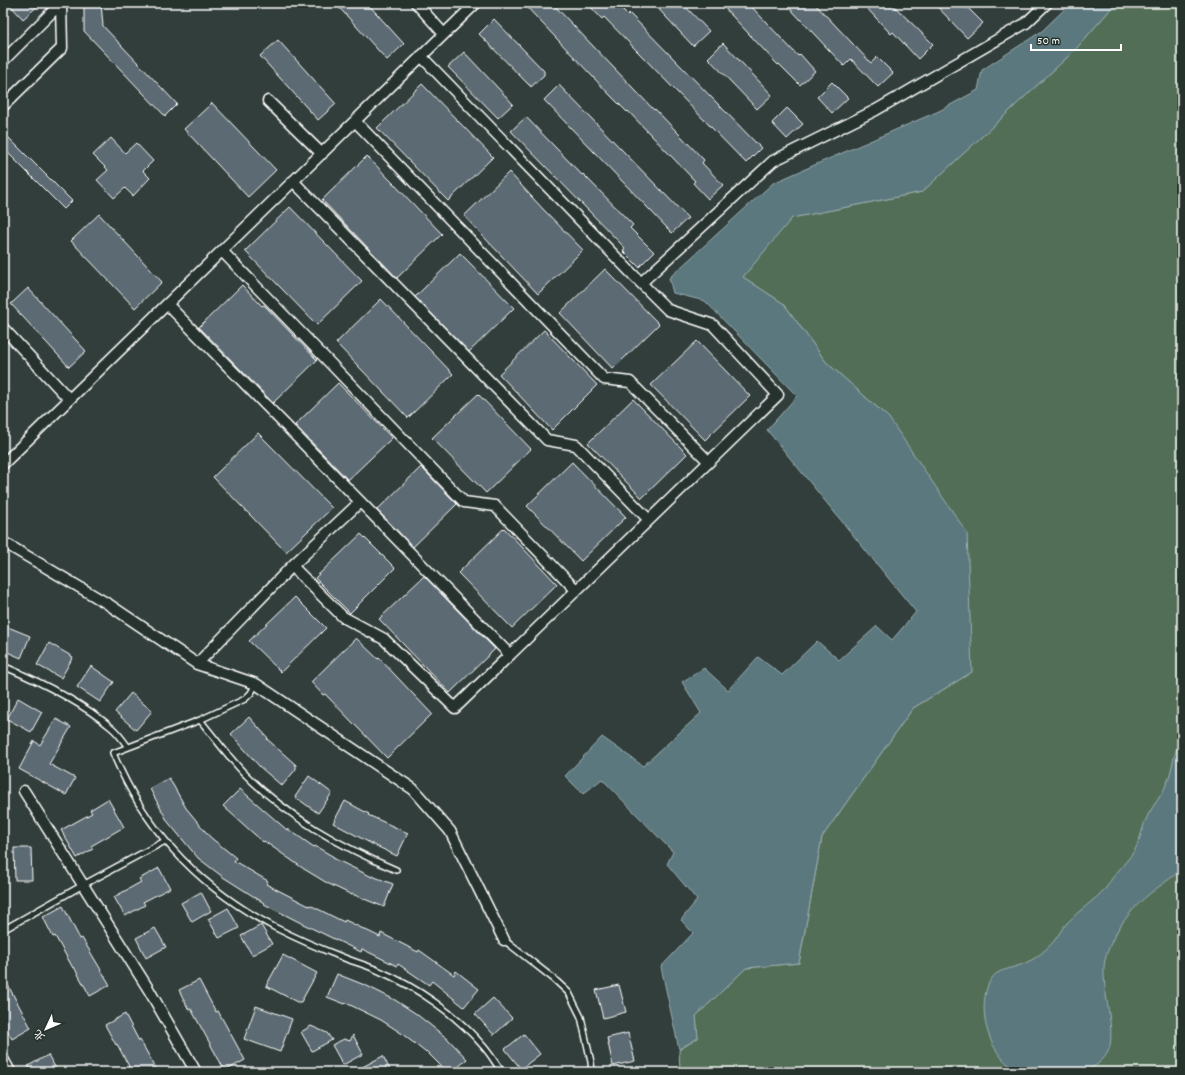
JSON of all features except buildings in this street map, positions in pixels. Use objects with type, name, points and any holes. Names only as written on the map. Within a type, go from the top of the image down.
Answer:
[{"type":"street","points":[[3,61],[61,3]]},
{"type":"street","points":[[3,106],[62,48],[61,3]]},
{"type":"street","points":[[416,3],[444,34]]},
{"type":"street","points":[[3,464],[476,3]]},
{"type":"street","points":[[641,283],[773,161],[883,106],[1026,23],[1047,3]]},
{"type":"street","points":[[292,566],[343,617],[384,639],[455,708],[778,395],[713,325],[668,310],[421,56]]},
{"type":"street","points":[[268,101],[322,154]]},
{"type":"street","points":[[355,121],[604,379],[630,382],[709,462]]},
{"type":"street","points":[[293,181],[546,440],[576,445],[649,520]]},
{"type":"street","points":[[222,251],[464,502],[495,506],[576,590]]},
{"type":"street","points":[[167,304],[510,655]]},
{"type":"street","points":[[3,328],[69,399]]},
{"type":"street","points":[[197,664],[292,566],[360,502]]},
{"type":"street","points":[[3,542],[108,604],[197,664],[256,684],[413,789],[450,831],[504,940]]},
{"type":"street","points":[[24,791],[149,990],[196,1072]]},
{"type":"lane","points":[[3,666],[55,690],[91,712],[113,729],[128,747]]},
{"type":"lane","points":[[256,684],[245,699],[200,720],[113,753],[122,777],[149,819],[166,841],[185,864],[211,887],[274,926],[337,955],[377,970],[401,982],[438,1005],[462,1024],[484,1048],[502,1072]]},
{"type":"lane","points":[[200,720],[243,772],[298,818],[330,839],[360,855],[396,870]]},
{"type":"lane","points":[[3,930],[166,841]]},
{"type":"lane","points":[[504,940],[554,979],[569,993],[580,1017],[592,1072]]},
{"type":"lane","points":[[3,1054],[14,1072]]},
{"type":"green space","points":[[1116,3],[1182,3],[1182,1072],[680,1072],[679,1050],[698,1038],[696,1016],[746,968],[799,963],[822,837],[913,708],[972,672],[889,418],[826,362],[784,304],[743,277],[791,218],[922,192],[1074,51]]},
{"type":"water","points":[[1071,3],[1116,3],[1074,51],[922,192],[792,218],[743,277],[784,304],[826,362],[889,418],[967,533],[972,672],[913,708],[822,837],[799,963],[746,968],[696,1016],[698,1038],[679,1049],[661,967],[693,933],[681,920],[697,900],[667,864],[673,852],[602,779],[583,794],[565,776],[602,737],[643,766],[701,713],[682,682],[704,668],[728,690],[758,657],[782,675],[817,641],[839,660],[877,626],[892,640],[916,612],[767,430],[797,396],[705,301],[673,293],[669,278],[773,183],[939,111],[978,90],[982,70],[1042,31]]},
{"type":"water","points":[[1182,738],[1182,868],[1174,876],[1151,892],[1133,909],[1111,942],[1105,960],[1104,971],[1111,1036],[1110,1047],[1102,1060],[1096,1065],[1082,1072],[1019,1071],[1009,1065],[1000,1056],[988,1034],[984,1009],[985,996],[990,980],[999,972],[1025,963],[1043,952],[1054,941],[1072,918],[1106,888],[1135,850],[1146,819],[1167,783],[1179,743]]}]
